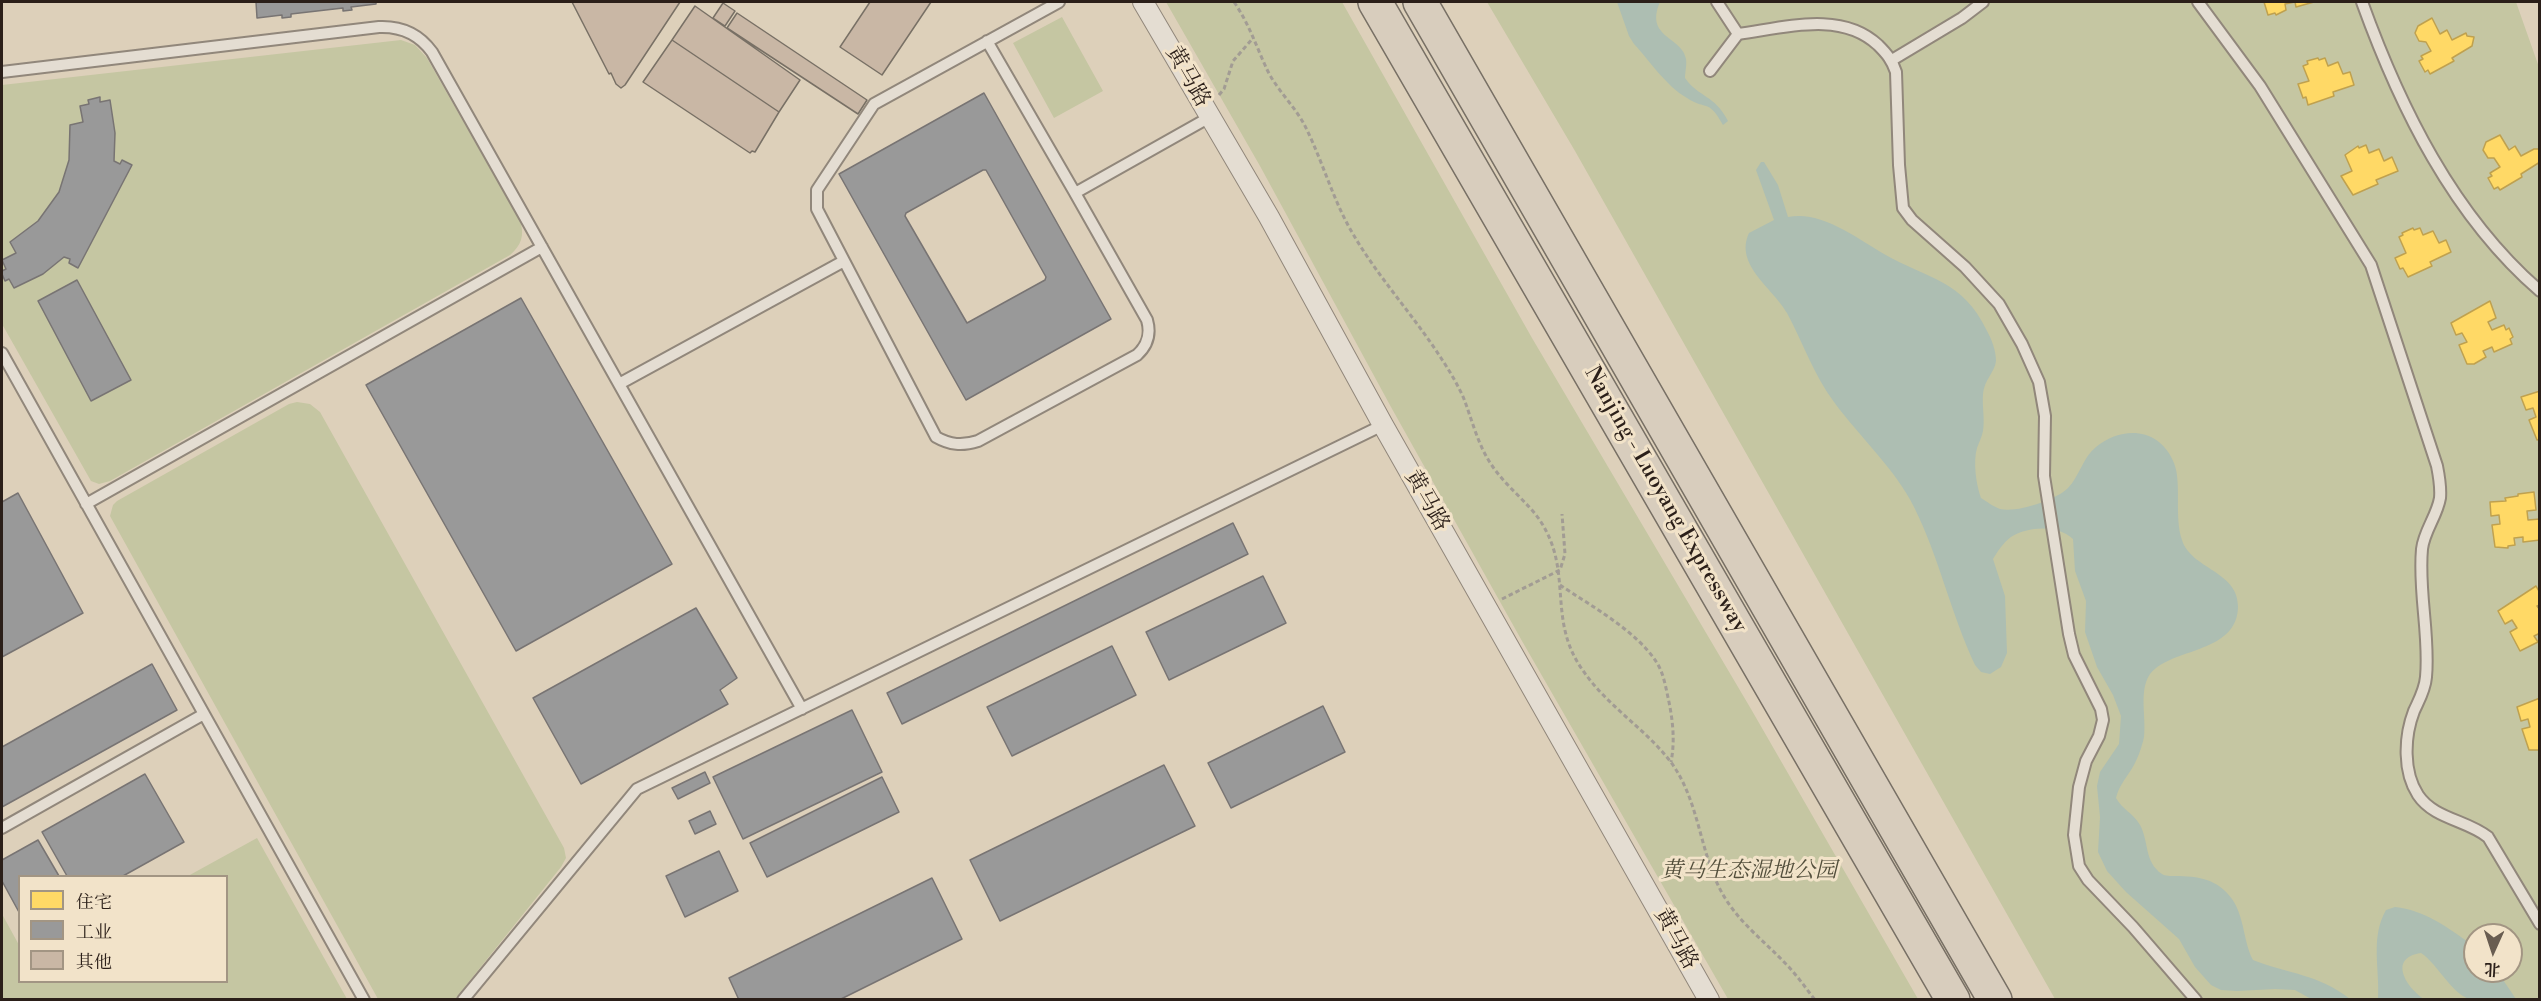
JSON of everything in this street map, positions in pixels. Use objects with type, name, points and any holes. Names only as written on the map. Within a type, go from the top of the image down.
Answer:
[{"type":"highway","name":"Nanjing - Luoyang Expressway","points":[[1375,2],[1953,999]]},
{"type":"highway","name":"Nanjing - Luoyang Expressway","points":[[1420,2],[1995,999]]},
{"type":"street","name":"黄马路","points":[[1143,2],[1269,217],[1383,425],[1709,999]]},
{"type":"lane","points":[[987,41],[1147,320],[1149,328],[1146,344],[1137,355],[971,444],[956,445],[936,437],[817,209],[816,196],[874,105],[987,41],[1059,2]]},
{"type":"lane","points":[[1717,2],[1738,34]]},
{"type":"lane","points":[[1892,60],[1962,18],[1983,2]]},
{"type":"lane","points":[[2198,2],[2260,86],[2371,265],[2437,466],[2440,485],[2438,504],[2422,547],[2422,609],[2427,658],[2426,680],[2409,728],[2406,754],[2411,780],[2419,796],[2431,808],[2480,830],[2488,837],[2540,924]]},
{"type":"lane","points":[[2362,2],[2384,64],[2427,150],[2465,206],[2514,269],[2540,291]]},
{"type":"lane","points":[[1710,71],[1738,34],[1829,23],[1854,28],[1874,42],[1892,60],[1896,72],[1903,208],[1912,220],[1965,267],[1999,304],[2022,344],[2039,382],[2045,416],[2044,476],[2069,634],[2074,655],[2101,708],[2103,720],[2099,736],[2086,761],[2079,787],[2074,835],[2079,866],[2088,880],[2196,999]]},
{"type":"lane","points":[[2,72],[379,27],[400,28],[419,37],[432,52],[802,708]]},
{"type":"lane","points":[[1074,193],[1207,112]]},
{"type":"lane","points":[[86,504],[542,247]]},
{"type":"lane","points":[[620,384],[844,261]]},
{"type":"lane","points":[[2,353],[363,999]]},
{"type":"lane","points":[[463,999],[638,789],[1383,425]]},
{"type":"lane","points":[[2,828],[204,714]]},
{"type":"path","points":[[1234,2],[1254,37],[1265,67],[1304,124],[1322,171],[1349,227],[1375,269],[1406,307],[1441,358],[1462,396],[1490,463],[1512,492],[1540,519],[1554,546],[1560,570],[1560,604],[1566,638],[1578,662],[1611,704],[1645,734],[1671,762],[1687,790],[1710,865],[1724,896],[1748,929],[1785,963],[1815,999]]},
{"type":"path","points":[[1207,112],[1224,89],[1233,61],[1254,37]]},
{"type":"path","points":[[1486,608],[1560,570],[1565,554],[1563,514]]},
{"type":"path","points":[[1560,585],[1629,633],[1648,650],[1658,664],[1672,718],[1671,762]]},
{"type":"green space","name":"黄马生态湿地公园","points":[[1166,2],[1342,2],[1532,338],[1751,709],[1918,999],[1728,999],[1522,641],[1260,166]]},
{"type":"green space","points":[[1487,2],[2516,2],[2540,70],[2539,999],[2055,999],[1575,151]]},
{"type":"green space","points":[[1062,17],[1103,91],[1054,118],[1013,43]]},
{"type":"green space","points":[[401,40],[415,45],[427,58],[520,221],[522,236],[517,248],[510,255],[110,481],[99,484],[91,481],[2,324],[2,85]]},
{"type":"green space","points":[[297,402],[310,404],[320,412],[564,848],[566,858],[561,867],[455,999],[378,999],[110,516],[113,505],[117,501],[289,404]]},
{"type":"green space","points":[[257,838],[347,999],[2,999],[2,914],[18,943],[18,983],[228,983],[228,875],[190,875]]},
{"type":"shaded area","points":[[1617,2],[1660,2],[1656,14],[1657,23],[1660,30],[1683,52],[1686,61],[1685,78],[1695,89],[1718,106],[1728,121],[1723,125],[1714,111],[1679,93],[1665,80],[1629,36]]},
{"type":"shaded area","points":[[1761,162],[1764,162],[1778,185],[1788,217],[1800,216],[1826,221],[1850,233],[1884,254],[1943,283],[1967,301],[1977,314],[1989,334],[1996,361],[1984,389],[1983,431],[1975,460],[1981,498],[2000,509],[2007,510],[2026,507],[2055,497],[2068,488],[2084,461],[2096,447],[2118,435],[2129,433],[2150,437],[2168,451],[2176,471],[2178,521],[2182,540],[2187,550],[2195,558],[2231,585],[2236,594],[2238,606],[2236,620],[2219,640],[2167,661],[2150,674],[2144,691],[2145,728],[2142,745],[2116,798],[2140,825],[2152,864],[2156,869],[2166,876],[2207,880],[2220,887],[2232,899],[2253,960],[2315,979],[2350,999],[2311,999],[2295,990],[2221,990],[2211,985],[2195,967],[2179,939],[2126,892],[2107,871],[2098,852],[2100,817],[2097,786],[2100,772],[2119,744],[2121,716],[2113,695],[2097,667],[2085,632],[2086,601],[2075,571],[2073,539],[2060,531],[2035,529],[2011,537],[1999,550],[1993,559],[2005,596],[2007,653],[2001,667],[1990,674],[1981,672],[1975,665],[1967,646],[1931,546],[1914,507],[1887,466],[1827,392],[1787,313],[1751,266],[1746,245],[1749,233],[1774,220],[1756,170]]},
{"type":"shaded area","points":[[2395,907],[2416,912],[2463,939],[2463,983],[2505,983],[2516,999],[2473,1000],[2466,998],[2452,987],[2421,953],[2405,961],[2403,974],[2412,988],[2424,999],[2378,999],[2377,943],[2381,921],[2386,910]]},
{"type":"building: 住宅","points":[[2264,2],[2295,2],[2285,4],[2286,10],[2276,15],[2275,13],[2268,15]]},
{"type":"building: 住宅","points":[[2295,2],[2314,2],[2296,7]]},
{"type":"building: 住宅","points":[[2432,18],[2440,34],[2447,30],[2452,40],[2466,33],[2467,36],[2474,37],[2472,46],[2452,58],[2454,61],[2430,74],[2428,70],[2425,72],[2419,61],[2423,59],[2421,56],[2431,51],[2426,42],[2419,41],[2415,33],[2418,26]]},
{"type":"building: 住宅","points":[[2318,58],[2319,60],[2325,58],[2328,66],[2338,62],[2343,74],[2350,72],[2354,85],[2333,92],[2334,96],[2308,105],[2298,84],[2309,81],[2303,66],[2308,64],[2307,61]]},
{"type":"building: 住宅","points":[[2500,135],[2509,150],[2515,146],[2521,156],[2534,149],[2539,149],[2540,162],[2521,174],[2522,177],[2500,190],[2498,187],[2494,189],[2488,178],[2492,176],[2490,173],[2500,167],[2494,158],[2488,158],[2483,150],[2486,142]]},
{"type":"building: 住宅","points":[[2366,145],[2369,153],[2379,149],[2384,161],[2392,157],[2398,171],[2376,180],[2378,184],[2353,195],[2341,176],[2352,171],[2345,155],[2358,146],[2359,148]]},
{"type":"building: 住宅","points":[[2413,228],[2414,230],[2420,228],[2423,235],[2433,231],[2439,243],[2446,240],[2451,252],[2430,262],[2432,266],[2408,277],[2403,268],[2400,269],[2395,258],[2406,253],[2399,237]]},
{"type":"building: 住宅","points":[[2490,301],[2496,318],[2488,322],[2492,330],[2504,325],[2506,330],[2509,328],[2513,337],[2510,339],[2512,344],[2494,352],[2492,347],[2483,351],[2486,357],[2474,364],[2467,364],[2459,345],[2467,342],[2462,333],[2456,335],[2451,323]]},
{"type":"building: 住宅","points":[[2540,391],[2540,439],[2537,440],[2529,420],[2536,417],[2533,408],[2526,410],[2521,397]]},
{"type":"building: 住宅","points":[[2534,492],[2536,510],[2527,511],[2528,520],[2540,519],[2540,540],[2523,542],[2523,537],[2514,538],[2515,545],[2508,546],[2508,548],[2495,547],[2492,525],[2500,524],[2499,515],[2491,516],[2490,502],[2506,501],[2505,498]]},
{"type":"building: 住宅","points":[[2536,586],[2540,593],[2540,605],[2537,606],[2540,610],[2540,633],[2534,636],[2538,642],[2520,651],[2510,632],[2517,628],[2512,620],[2505,624],[2498,611]]},
{"type":"building: 住宅","points":[[2540,698],[2540,750],[2529,750],[2522,729],[2530,727],[2528,719],[2521,721],[2517,707]]},
{"type":"building: 工业","points":[[256,2],[376,2],[376,4],[351,7],[352,10],[343,11],[343,8],[291,14],[291,17],[282,18],[282,15],[257,18]]},
{"type":"building: 工业","points":[[984,93],[1111,319],[966,400],[839,174]],"holes":[[[986,170],[1046,277],[1045,280],[967,323],[905,216],[906,213]]]},
{"type":"building: 工业","points":[[100,97],[100,102],[110,100],[115,133],[114,161],[120,164],[122,160],[132,165],[78,268],[69,263],[70,259],[64,257],[43,274],[14,288],[9,279],[5,281],[2,274],[2,271],[6,269],[2,260],[16,253],[10,242],[38,221],[59,192],[69,160],[70,125],[83,122],[80,106],[89,104],[88,100]]},
{"type":"building: 工业","points":[[77,280],[131,380],[91,401],[38,301]]},
{"type":"building: 工业","points":[[521,298],[672,564],[516,651],[366,385]]},
{"type":"building: 工业","points":[[18,493],[83,613],[2,657],[2,502]]},
{"type":"building: 工业","points":[[1233,523],[1248,554],[902,724],[887,693]]},
{"type":"building: 工业","points":[[1263,576],[1286,623],[1169,680],[1146,632]]},
{"type":"building: 工业","points":[[696,608],[737,678],[720,690],[728,704],[581,784],[533,698]]},
{"type":"building: 工业","points":[[1112,646],[1136,695],[1012,756],[987,707]]},
{"type":"building: 工业","points":[[152,664],[177,710],[2,807],[2,747]]},
{"type":"building: 工业","points":[[1323,706],[1345,752],[1231,808],[1208,763]]},
{"type":"building: 工业","points":[[852,710],[882,772],[743,839],[713,777]]},
{"type":"building: 工业","points":[[1164,765],[1195,826],[1000,921],[970,860]]},
{"type":"building: 工业","points":[[705,772],[710,783],[678,799],[672,788]]},
{"type":"building: 工业","points":[[145,774],[184,842],[125,875],[66,875],[42,832]]},
{"type":"building: 工业","points":[[882,777],[899,812],[767,877],[750,843]]},
{"type":"building: 工业","points":[[710,811],[716,824],[695,834],[689,821]]},
{"type":"building: 工业","points":[[38,840],[58,875],[18,875],[18,910],[2,881],[2,860]]},
{"type":"building: 工业","points":[[719,851],[738,891],[685,917],[666,876]]},
{"type":"building: 工业","points":[[932,878],[962,939],[839,1000],[739,1000],[729,978]]},
{"type":"building: 其他","points":[[572,2],[680,2],[621,88],[616,84],[611,73],[609,74]]},
{"type":"building: 其他","points":[[870,2],[931,2],[882,75],[840,47]]},
{"type":"building: 其他","points":[[723,3],[735,11],[725,26],[713,18]]},
{"type":"building: 其他","points":[[695,6],[800,80],[779,112],[672,40]]},
{"type":"building: 其他","points":[[737,13],[867,100],[858,114],[727,28]]},
{"type":"building: 其他","points":[[672,40],[779,112],[755,152],[750,153],[643,82]]}]
